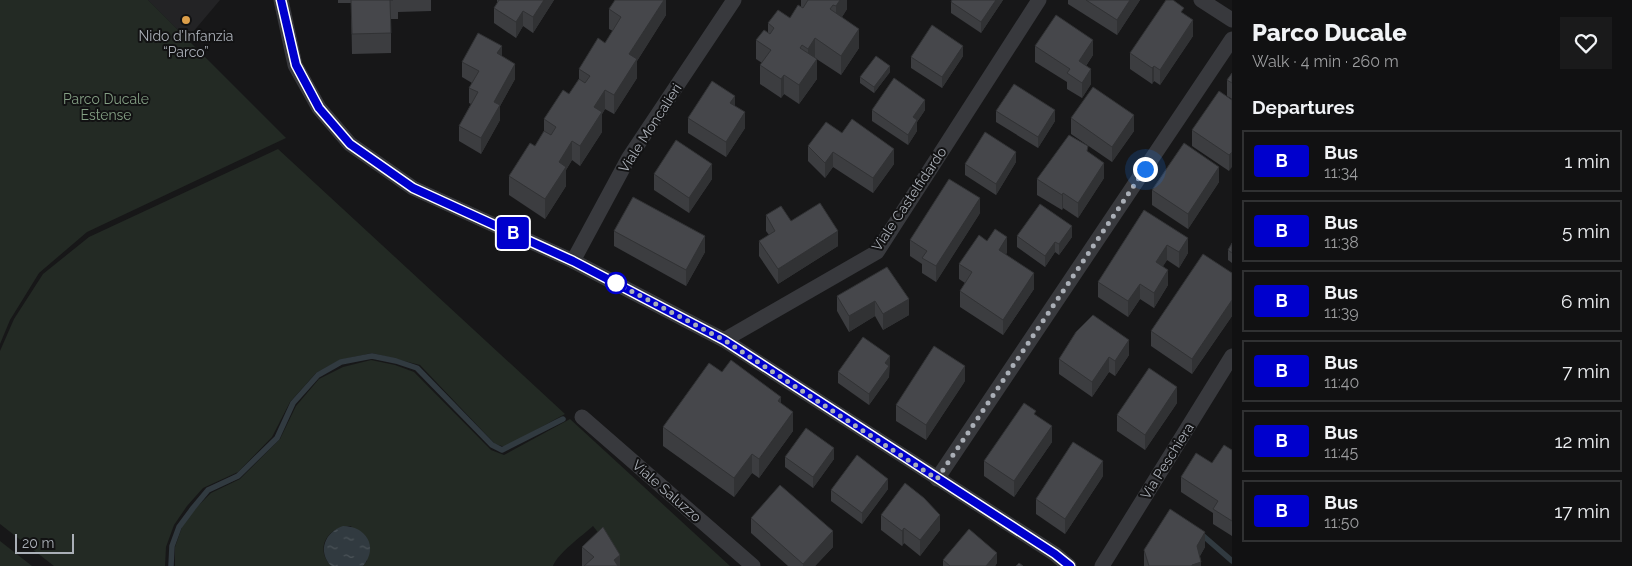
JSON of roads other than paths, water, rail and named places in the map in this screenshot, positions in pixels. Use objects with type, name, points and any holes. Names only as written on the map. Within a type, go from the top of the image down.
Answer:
[{"type":"street","points":[[281,0],[296,65],[319,108],[350,144],[413,188],[573,261],[724,340],[1055,554],[1070,566]]},
{"type":"street","name":"Viale Moncalieri","points":[[573,261],[628,159],[734,0]]},
{"type":"street","name":"Viale Castelfidardo","points":[[724,340],[877,252],[1039,0]]},
{"type":"street","points":[[1201,0],[1232,20]]},
{"type":"street","points":[[937,479],[1232,39]]},
{"type":"street","name":"Via Peschiera","points":[[1102,566],[1232,356]]},
{"type":"street","name":"Viale Saluzzo","points":[[582,417],[753,566]]},
{"type":"water","points":[[343,526],[358,530],[368,539],[370,552],[363,566],[331,566],[324,554],[325,543],[328,537]]},
{"type":"waterway","points":[[171,566],[172,546],[179,527],[193,508],[208,490],[238,476],[277,438],[293,403],[318,375],[341,362],[372,356],[417,368],[492,445],[502,450],[563,419]]},
{"type":"waterway","points":[[1200,533],[1232,561]]},
{"type":"place","name":"Nido d’Infanzia “Parco”","points":[[186,20]]},
{"type":"park label","name":"Parco Ducale Estense","points":[[106,108]]}]
